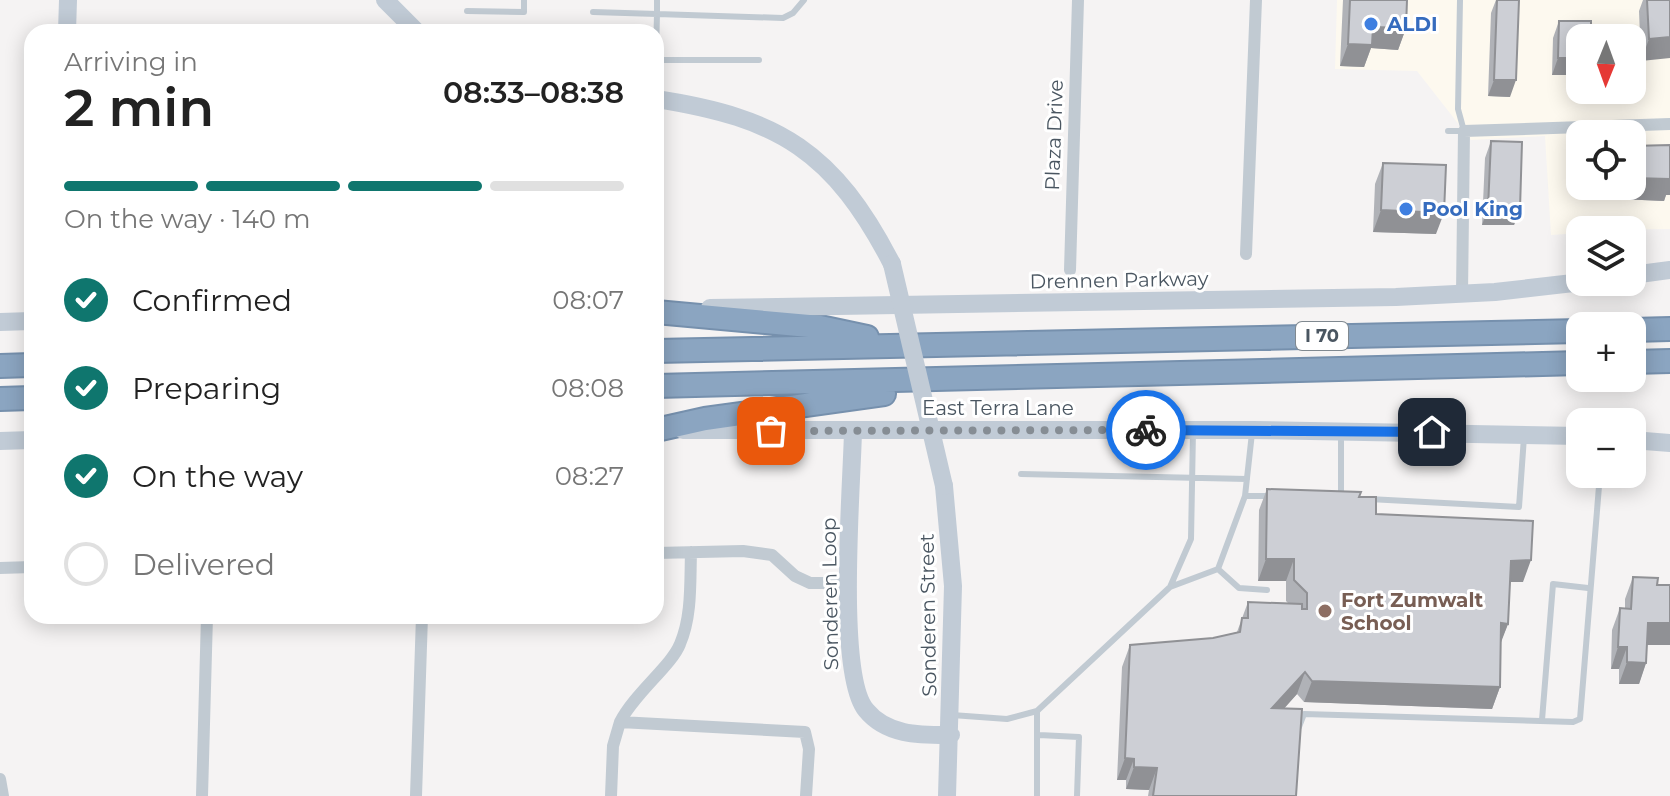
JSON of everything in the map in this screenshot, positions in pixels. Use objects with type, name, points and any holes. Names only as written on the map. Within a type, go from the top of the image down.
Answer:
[{"type":"highway","points":[[664,312],[820,327],[904,345]]},
{"type":"highway","points":[[1646,330],[1670,329]]},
{"type":"highway","name":"I 70","points":[[664,351],[1566,331]]},
{"type":"highway","points":[[1646,362],[1670,361]]},
{"type":"highway","name":"I 70","points":[[664,386],[1566,363]]},
{"type":"highway","points":[[0,366],[24,365]]},
{"type":"highway","points":[[664,428],[705,419],[887,393],[944,380]]},
{"type":"highway","points":[[0,399],[24,398]]},
{"type":"main road","points":[[67,24],[68,0]]},
{"type":"main road","points":[[385,0],[409,24]]},
{"type":"main road","name":"Sonderen Street","points":[[664,101],[743,119],[787,137],[848,189],[892,264],[944,486],[953,586],[952,715],[947,796]]},
{"type":"main road","points":[[1646,273],[1670,270]]},
{"type":"main road","name":"Drennen Parkway","points":[[664,311],[1462,294],[1566,284]]},
{"type":"main road","points":[[0,322],[24,321]]},
{"type":"main road","name":"East Terra Lane","points":[[664,430],[1253,430],[1566,435]]},
{"type":"main road","name":"Sonderen Loop","points":[[853,431],[849,583],[851,662],[855,689],[866,710],[884,724],[907,734],[951,735]]},
{"type":"main road","points":[[0,441],[24,440]]},
{"type":"main road","points":[[1646,441],[1670,443]]},
{"type":"street","name":"Plaza Drive","points":[[1070,270],[1078,0]]},
{"type":"street","points":[[1246,254],[1256,0]]},
{"type":"street","points":[[1462,294],[1464,131],[1670,124]]},
{"type":"street","points":[[664,553],[743,551],[772,555],[795,576],[810,583],[849,583]]},
{"type":"street","points":[[611,796],[613,746],[620,722],[630,702],[680,647],[690,605],[691,552]]},
{"type":"street","points":[[0,568],[24,567]]},
{"type":"street","points":[[202,796],[207,624]]},
{"type":"street","points":[[416,796],[422,624]]},
{"type":"street","points":[[620,722],[805,732],[809,749],[806,796]]},
{"type":"street","points":[[0,779],[3,796]]},
{"type":"lane","points":[[467,11],[524,12],[524,0]]},
{"type":"lane","points":[[657,0],[657,24]]},
{"type":"lane","points":[[593,12],[783,18],[793,13],[804,0]]},
{"type":"lane","points":[[1448,131],[1464,131],[1458,109],[1460,0]]},
{"type":"lane","points":[[664,60],[759,60]]},
{"type":"lane","points":[[1170,587],[1191,539],[1193,430]]},
{"type":"lane","points":[[952,715],[1007,719],[1037,711],[1170,587],[1218,569],[1245,496],[1253,430]]},
{"type":"lane","points":[[1341,431],[1341,498]]},
{"type":"lane","points":[[1325,498],[1519,507],[1524,433]]},
{"type":"lane","points":[[1021,474],[1247,479]]},
{"type":"lane","points":[[1296,736],[1304,714],[1580,719],[1588,588],[1599,488]]},
{"type":"lane","points":[[1245,496],[1277,496]]},
{"type":"lane","points":[[1218,569],[1239,588],[1267,590]]},
{"type":"lane","points":[[1542,720],[1553,584],[1588,588]]},
{"type":"lane","points":[[1037,711],[1037,796]]},
{"type":"lane","points":[[1039,735],[1079,737],[1077,796]]},
{"type":"shaded area","points":[[1337,0],[1670,0],[1670,229],[1646,229],[1646,216],[1566,216],[1566,234],[1551,235],[1545,136],[1471,140],[1417,71],[1335,69]]},
{"type":"building","points":[[1350,0],[1407,0],[1406,28],[1373,27],[1372,45],[1348,44]]},
{"type":"building","points":[[1497,0],[1519,0],[1516,80],[1494,80]]},
{"type":"building","points":[[1647,0],[1670,0],[1670,37],[1649,39]]},
{"type":"building","points":[[1559,21],[1591,21],[1591,24],[1566,24],[1566,58],[1558,58]]},
{"type":"building","points":[[1491,141],[1522,142],[1520,209],[1488,208]]},
{"type":"building","points":[[1670,145],[1670,179],[1646,178],[1646,146]]},
{"type":"building","points":[[1383,163],[1446,165],[1444,213],[1381,210]]},
{"type":"building","points":[[1267,489],[1361,492],[1359,497],[1376,497],[1376,514],[1533,521],[1531,560],[1511,561],[1508,624],[1501,623],[1500,687],[1312,681],[1305,672],[1272,708],[1302,709],[1296,796],[1153,796],[1157,768],[1134,767],[1134,759],[1125,758],[1130,645],[1213,638],[1240,632],[1242,618],[1248,618],[1248,602],[1302,604],[1302,609],[1307,609],[1307,593],[1294,580],[1294,559],[1266,559]]},
{"type":"building","points":[[1633,577],[1658,578],[1657,585],[1670,585],[1670,623],[1648,623],[1646,663],[1627,662],[1627,647],[1618,647],[1620,608],[1631,609]]},
{"type":"way so far","points":[[771,431],[1146,430]]},
{"type":"place","name":"ALDI","points":[[1371,24]]},
{"type":"place","name":"Pool King","points":[[1406,209]]},
{"type":"place","name":"Fort Zumwalt School","points":[[1325,611]]},
{"type":"route","points":[[1146,430],[1432,432]]}]
